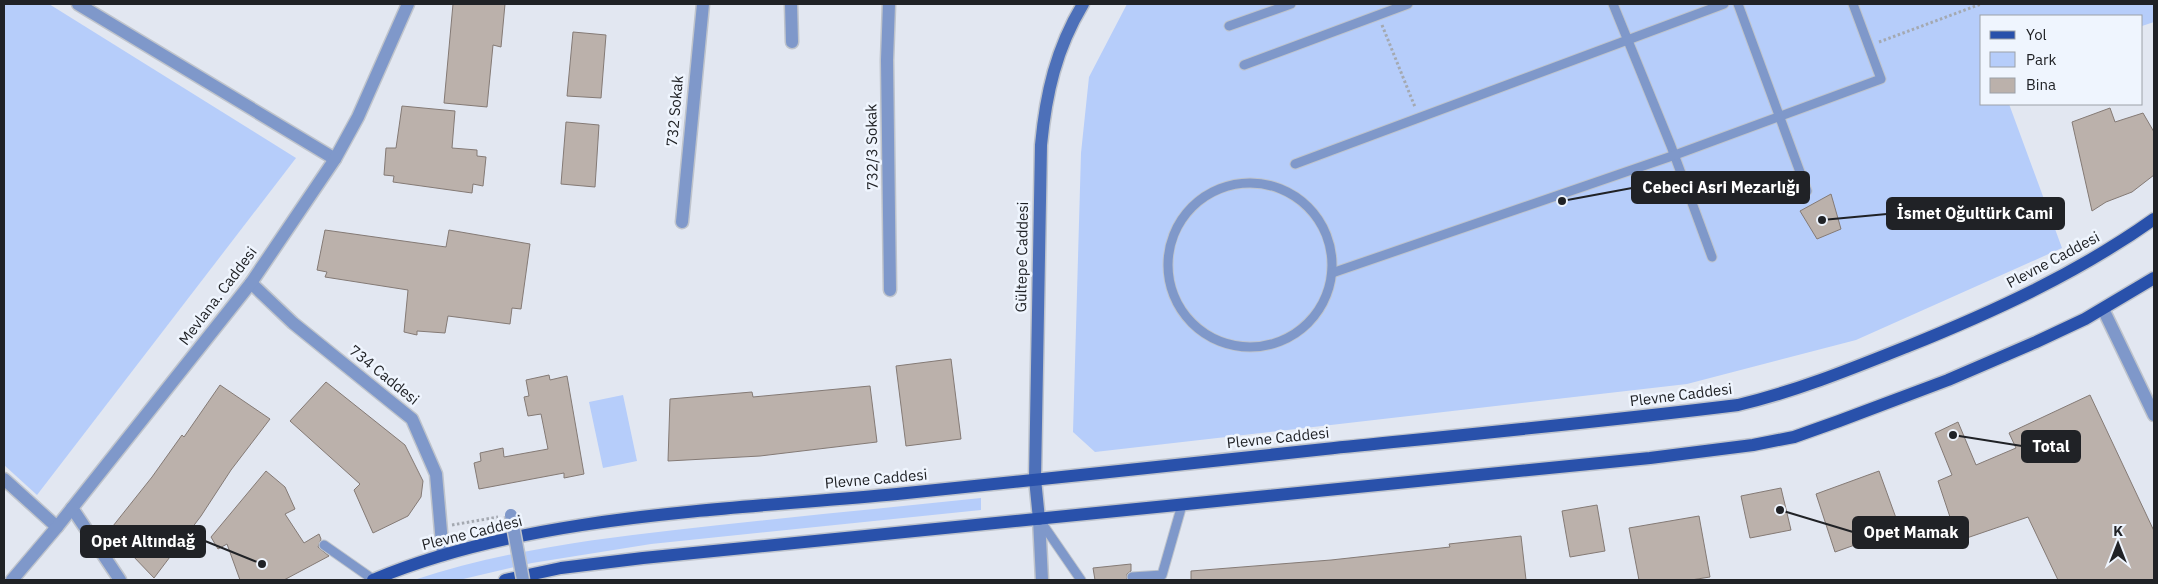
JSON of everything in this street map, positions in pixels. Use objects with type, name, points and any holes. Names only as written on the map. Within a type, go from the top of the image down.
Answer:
[{"type":"main road","name":"Gültepe Caddesi","points":[[1039,519],[1035,480],[1041,145],[1045,100],[1056,62],[1065,39],[1083,4]]},
{"type":"main road","name":"Plevne Caddesi","points":[[373,580],[443,555],[548,532],[627,520],[1035,480],[1738,405],[1785,394],[1829,378],[2013,301],[2086,263],[2154,219]]},
{"type":"main road","points":[[505,580],[561,568],[643,558],[1182,506],[1650,458],[1753,445],[1794,437],[1948,380],[2036,342],[2103,309],[2154,278]]},
{"type":"street","points":[[78,4],[334,159]]},
{"type":"street","name":"Mevlana. Caddesi","points":[[12,580],[57,527],[251,283],[334,159],[358,117],[408,4]]},
{"type":"street","name":"732 Sokak","points":[[682,222],[696,59],[703,4]]},
{"type":"street","points":[[791,4],[792,42]]},
{"type":"street","name":"732/3 Sokak","points":[[889,4],[887,60],[890,290]]},
{"type":"street","name":"734 Caddesi","points":[[251,283],[293,323],[412,419],[436,474],[443,555]]},
{"type":"street","points":[[2103,309],[2154,415]]},
{"type":"street","points":[[4,479],[57,527]]},
{"type":"street","points":[[72,508],[120,580]]},
{"type":"street","points":[[511,515],[523,580]]},
{"type":"street","points":[[1039,519],[1042,580]]},
{"type":"lane","points":[[1229,26],[1291,4]]},
{"type":"lane","points":[[1244,66],[1408,4]]},
{"type":"lane","points":[[1613,4],[1675,156],[1712,257]]},
{"type":"lane","points":[[1295,164],[1724,4]]},
{"type":"lane","points":[[1738,4],[1807,191]]},
{"type":"lane","points":[[1332,273],[1675,156],[1881,79],[1853,4]]},
{"type":"lane","points":[[1242,182],[1271,184],[1297,196],[1317,215],[1329,239],[1334,265],[1332,273],[1329,291],[1317,314],[1298,333],[1274,344],[1248,348],[1222,342],[1199,330],[1181,310],[1170,284],[1168,256],[1176,229],[1192,206],[1215,190],[1242,182]]},
{"type":"lane","points":[[1132,577],[1162,575],[1182,506]]},
{"type":"lane","points":[[1039,519],[1081,580]]},
{"type":"lane","points":[[324,545],[373,580]]},
{"type":"path","points":[[1869,46],[1981,4]]},
{"type":"path","points":[[1378,15],[1419,118]]},
{"type":"path","points":[[440,528],[489,518]]},
{"type":"green space","points":[[4,4],[49,4],[296,158],[37,495],[4,465]]},
{"type":"green space","points":[[1127,4],[2154,4],[2154,22],[2143,26],[2143,15],[1980,15],[1980,105],[2009,105],[2062,248],[1856,340],[1687,384],[1095,452],[1073,432],[1081,153],[1089,77]]},
{"type":"green space","points":[[623,395],[637,461],[603,468],[589,402]]},
{"type":"green space","points":[[981,498],[981,510],[651,544],[532,563],[459,580],[414,580],[478,562],[576,543],[713,526]]},
{"type":"building","points":[[453,4],[505,4],[501,47],[493,45],[487,107],[444,103]]},
{"type":"building","points":[[573,32],[606,35],[601,98],[567,96]]},
{"type":"building","points":[[402,106],[455,111],[452,148],[477,150],[477,156],[486,157],[483,186],[473,184],[472,193],[393,182],[394,176],[384,175],[386,148],[396,148]]},
{"type":"building","points":[[2110,108],[2115,122],[2143,113],[2154,132],[2154,175],[2132,192],[2106,202],[2092,211],[2072,122]]},
{"type":"building","points":[[566,122],[599,125],[595,187],[561,184]]},
{"type":"building","points":[[1831,194],[1841,229],[1817,239],[1800,211]]},
{"type":"building","points":[[325,230],[446,247],[449,230],[530,244],[521,309],[512,308],[510,324],[448,316],[445,333],[417,331],[417,335],[404,332],[408,290],[325,277],[327,272],[317,270]]},
{"type":"building","points":[[951,359],[961,439],[906,446],[896,366]]},
{"type":"building","points":[[549,375],[550,380],[567,376],[584,474],[564,478],[564,473],[479,489],[474,463],[481,461],[480,453],[503,448],[504,457],[548,449],[541,414],[528,416],[524,397],[529,396],[526,380]]},
{"type":"building","points":[[326,382],[405,445],[423,481],[421,497],[408,516],[373,533],[354,490],[360,484],[290,421]]},
{"type":"building","points":[[220,385],[270,419],[154,578],[109,531],[152,477],[182,435],[184,437]]},
{"type":"building","points":[[870,386],[877,442],[760,456],[668,461],[670,399],[752,392],[753,397]]},
{"type":"building","points":[[2090,395],[2154,531],[2154,580],[2058,580],[2028,517],[1958,541],[1938,481],[1952,475],[1935,433],[1958,422],[1976,465],[2016,448],[2009,433]]},
{"type":"building","points":[[266,471],[285,487],[295,509],[285,514],[304,543],[319,534],[321,539],[318,547],[329,556],[284,580],[240,580],[227,544],[218,549],[211,537]]},
{"type":"building","points":[[1879,471],[1900,529],[1835,552],[1816,494]]},
{"type":"building","points":[[1781,488],[1791,530],[1750,538],[1741,496]]},
{"type":"building","points":[[1597,505],[1605,551],[1570,557],[1562,511]]},
{"type":"building","points":[[1699,516],[1710,577],[1691,580],[1639,580],[1629,528]]},
{"type":"building","points":[[1521,536],[1526,580],[1191,580],[1191,571],[1331,560],[1450,547],[1449,544]]},
{"type":"building","points":[[1131,564],[1131,571],[1127,574],[1127,580],[1095,580],[1093,568]]},
{"type":"place","name":"Cebeci Asri Mezarlığı","points":[[1562,201]]},
{"type":"place","name":"İsmet Oğultürk Cami","points":[[1822,220]]},
{"type":"place","name":"Total","points":[[1953,435]]},
{"type":"place","name":"Opet Mamak","points":[[1780,510]]},
{"type":"place","name":"Opet Altındağ","points":[[262,564]]}]
